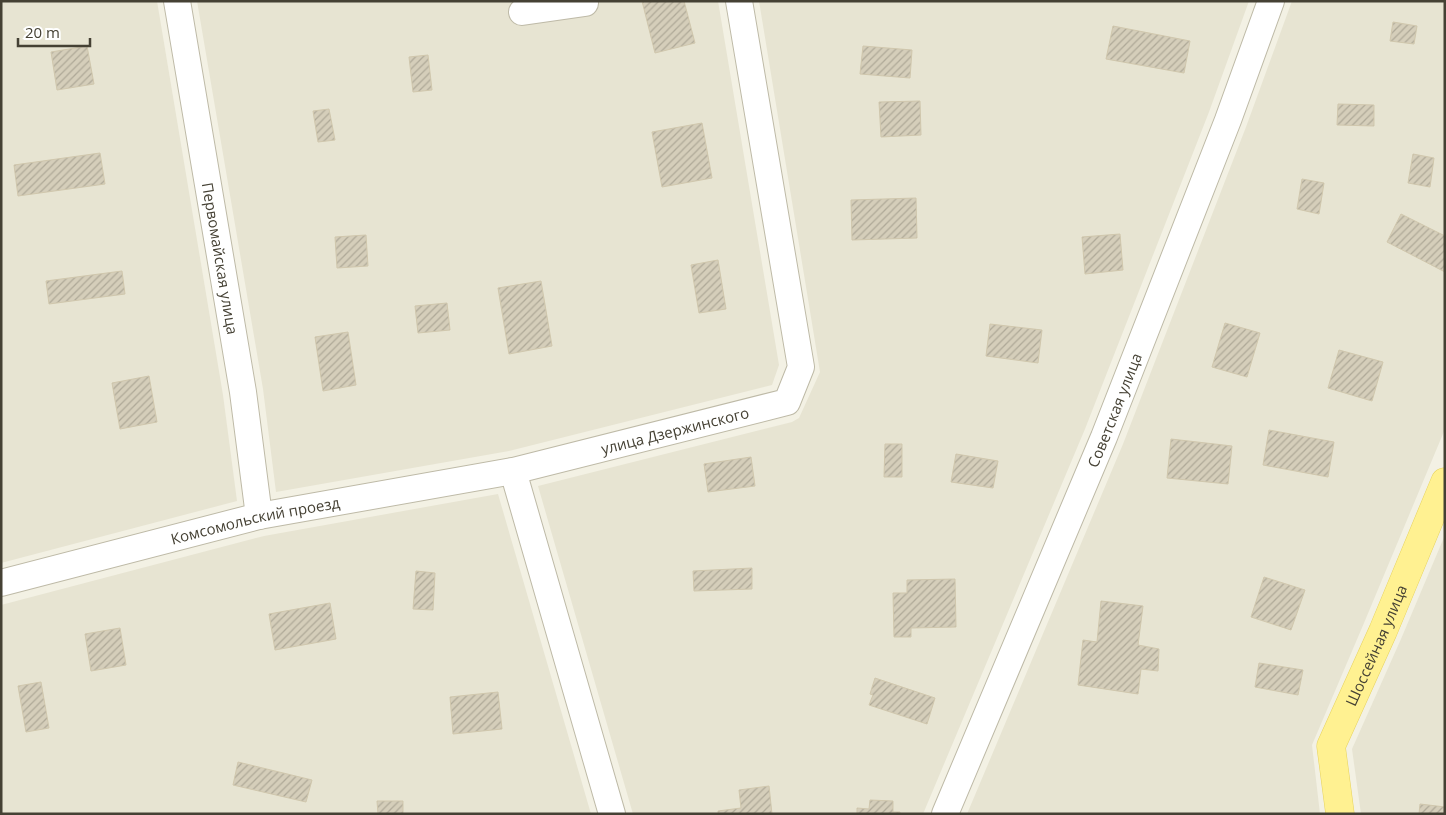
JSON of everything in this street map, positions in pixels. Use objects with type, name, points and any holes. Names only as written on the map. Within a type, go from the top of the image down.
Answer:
[{"type":"main road","name":"Шоссейная улица","points":[[1340,814],[1331,746],[1383,631],[1445,482]]},
{"type":"street","name":"Первомайская улица","points":[[177,1],[243,392],[259,516]]},
{"type":"street","points":[[522,12],[585,3],[584,1]]},
{"type":"street","name":"улица Дзержинского","points":[[513,471],[787,402],[801,368],[739,1]]},
{"type":"street","name":"Советская улица","points":[[945,814],[1104,437],[1224,129],[1271,1]]},
{"type":"street","name":"Комсомольский проезд","points":[[1,583],[259,516],[513,471]]},
{"type":"street","points":[[513,471],[612,814]]},
{"type":"shaded area","points":[[1,1],[157,1],[223,395],[237,501],[1,563]]},
{"type":"shaded area","points":[[197,1],[718,1],[779,365],[772,385],[509,451],[276,492],[263,389]]},
{"type":"shaded area","points":[[759,1],[1249,1],[1209,112],[1085,429],[923,814],[633,814],[538,486],[792,422],[799,418],[820,372]]},
{"type":"shaded area","points":[[1292,1],[1445,1],[1445,429],[1312,745],[1320,814],[967,814],[1123,444],[1246,127]]},
{"type":"shaded area","points":[[498,494],[591,814],[1,814],[1,605],[264,536]]},
{"type":"shaded area","points":[[1445,535],[1445,814],[1361,814],[1352,749]]},
{"type":"building","points":[[642,1],[684,1],[695,43],[655,53]]},
{"type":"building","points":[[1393,22],[1417,26],[1414,44],[1390,41]]},
{"type":"building","points":[[1113,26],[1190,41],[1184,73],[1106,59]]},
{"type":"building","points":[[87,46],[94,84],[57,90],[51,52]]},
{"type":"building","points":[[863,46],[912,50],[910,78],[860,74]]},
{"type":"building","points":[[428,55],[432,90],[413,92],[409,57]]},
{"type":"building","points":[[920,101],[921,135],[881,137],[879,102]]},
{"type":"building","points":[[1338,104],[1374,105],[1374,126],[1337,125]]},
{"type":"building","points":[[329,109],[335,140],[318,142],[313,111]]},
{"type":"building","points":[[702,123],[712,178],[662,187],[652,132]]},
{"type":"building","points":[[100,153],[105,184],[18,196],[14,165]]},
{"type":"building","points":[[1413,154],[1434,158],[1430,187],[1408,183]]},
{"type":"building","points":[[1302,179],[1324,183],[1319,214],[1297,209]]},
{"type":"building","points":[[916,198],[917,238],[852,240],[851,200]]},
{"type":"building","points":[[1401,214],[1445,236],[1445,272],[1387,242]]},
{"type":"building","points":[[1120,234],[1123,270],[1085,274],[1082,237]]},
{"type":"building","points":[[366,235],[368,266],[337,268],[335,237]]},
{"type":"building","points":[[718,260],[726,309],[699,313],[691,265]]},
{"type":"building","points":[[122,271],[125,294],[49,304],[46,281]]},
{"type":"building","points":[[541,281],[552,346],[509,354],[498,288]]},
{"type":"building","points":[[447,303],[450,330],[418,333],[415,306]]},
{"type":"building","points":[[1225,323],[1260,333],[1247,377],[1212,367]]},
{"type":"building","points":[[990,324],[1042,330],[1038,363],[986,356]]},
{"type":"building","points":[[348,332],[356,385],[323,391],[315,337]]},
{"type":"building","points":[[1339,350],[1383,362],[1372,401],[1328,388]]},
{"type":"building","points":[[149,376],[157,422],[120,429],[112,383]]},
{"type":"building","points":[[1269,430],[1334,442],[1328,477],[1263,465]]},
{"type":"building","points":[[1171,439],[1232,446],[1228,484],[1167,478]]},
{"type":"building","points":[[885,444],[902,444],[902,477],[884,477]]},
{"type":"building","points":[[956,454],[998,461],[993,488],[951,482]]},
{"type":"building","points":[[751,457],[755,486],[708,492],[704,464]]},
{"type":"building","points":[[752,568],[752,589],[694,591],[693,571]]},
{"type":"building","points":[[416,571],[435,573],[433,610],[413,609]]},
{"type":"building","points":[[1264,577],[1305,590],[1291,630],[1251,617]]},
{"type":"building","points":[[955,579],[956,627],[911,628],[911,637],[894,637],[893,593],[907,593],[907,580]]},
{"type":"building","points":[[1101,601],[1143,606],[1138,645],[1159,649],[1158,671],[1141,669],[1138,694],[1078,685],[1083,640],[1097,642]]},
{"type":"building","points":[[330,603],[336,639],[275,650],[269,614]]},
{"type":"building","points":[[120,628],[126,665],[91,671],[85,634]]},
{"type":"building","points":[[1259,663],[1303,670],[1298,695],[1255,687]]},
{"type":"building","points":[[875,678],[935,698],[927,724],[869,705],[873,695],[870,694]]},
{"type":"building","points":[[41,682],[49,728],[26,732],[18,686]]},
{"type":"building","points":[[498,692],[502,729],[453,734],[450,697]]},
{"type":"building","points":[[238,762],[312,780],[306,802],[233,785]]},
{"type":"building","points":[[769,786],[772,814],[718,814],[718,811],[741,808],[739,790]]},
{"type":"building","points":[[870,800],[893,801],[893,812],[900,812],[900,814],[857,814],[857,808],[869,809]]},
{"type":"building","points":[[377,801],[403,801],[403,814],[378,814]]},
{"type":"building","points":[[1420,804],[1445,807],[1445,814],[1419,814]]}]
